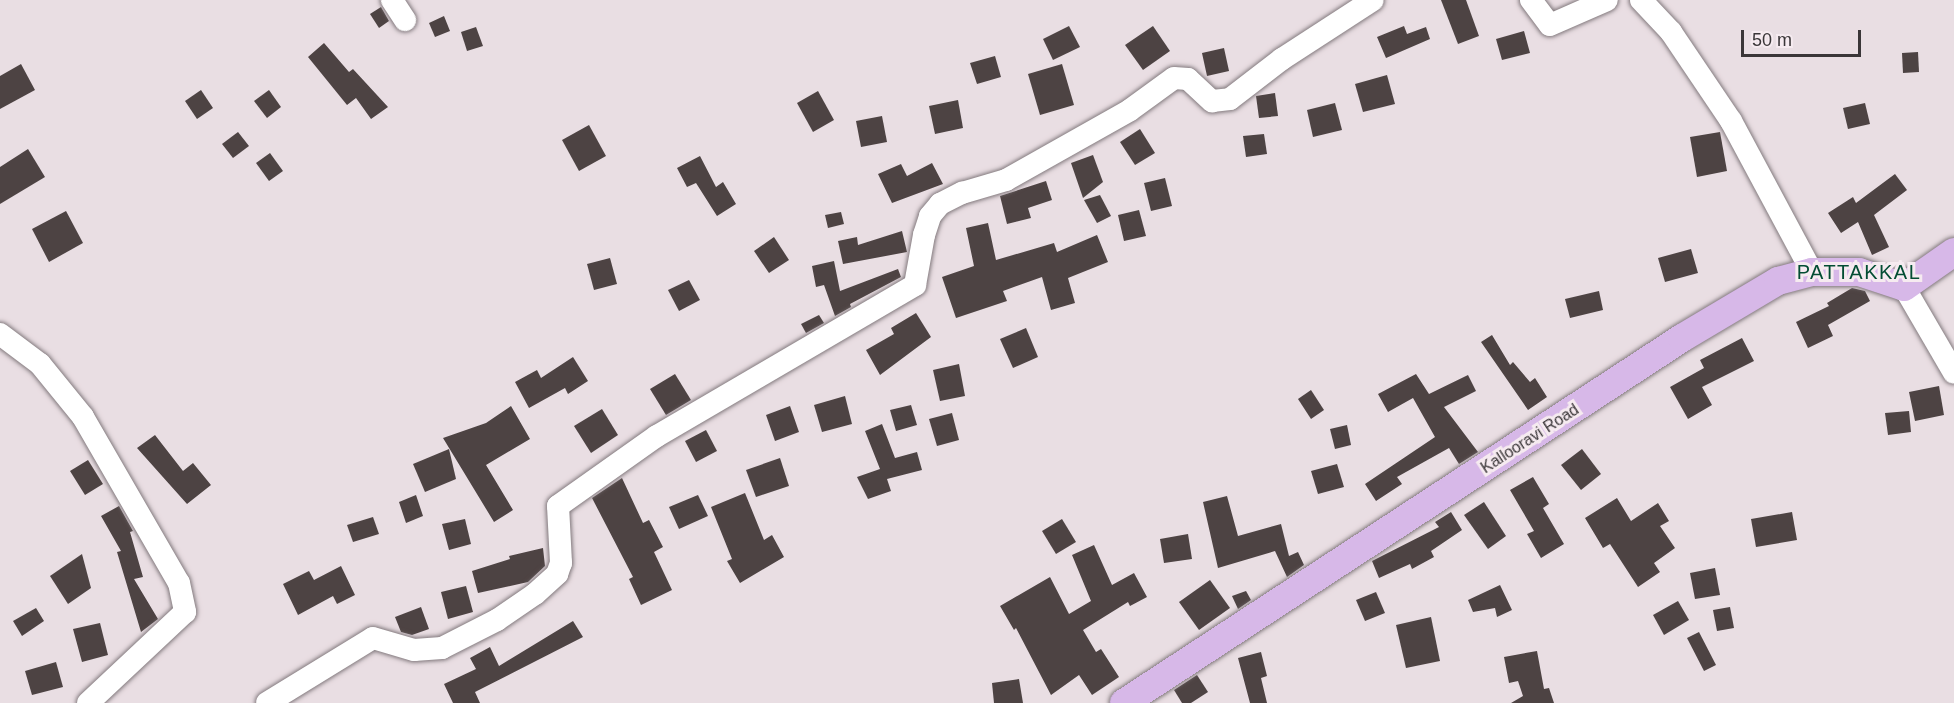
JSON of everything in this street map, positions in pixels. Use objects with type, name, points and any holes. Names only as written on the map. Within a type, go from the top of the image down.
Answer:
[{"type":"main road","points":[[1904,287],[1954,252]]},
{"type":"main road","name":"Kallooravi Road","points":[[1124,703],[1682,338],[1778,281],[1812,272],[1859,272],[1904,287]]},
{"type":"street","points":[[393,0],[405,20]]},
{"type":"street","points":[[267,703],[374,638],[414,650],[442,648],[497,620],[535,594],[557,574],[561,563],[558,506],[657,436],[915,285],[924,235],[930,216],[940,204],[1016,175],[1130,110],[1174,78],[1188,79],[1212,101],[1230,99],[1282,59],[1373,0]]},
{"type":"street","points":[[1531,0],[1550,25],[1607,0]]},
{"type":"street","points":[[1641,0],[1671,32],[1731,121],[1812,272]]},
{"type":"street","points":[[1904,287],[1954,373]]},
{"type":"street","points":[[0,334],[40,364],[83,417],[179,583],[185,612],[88,703]]},
{"type":"building","points":[[1441,0],[1466,0],[1479,36],[1458,44]]},
{"type":"building","points":[[381,7],[389,21],[379,28],[370,14]]},
{"type":"building","points":[[444,16],[450,31],[435,37],[429,23]]},
{"type":"building","points":[[1069,26],[1080,47],[1053,60],[1043,39]]},
{"type":"building","points":[[1153,26],[1170,51],[1143,70],[1125,45]]},
{"type":"building","points":[[1404,26],[1407,34],[1426,27],[1430,39],[1386,58],[1377,37]]},
{"type":"building","points":[[476,27],[483,46],[467,51],[461,32]]},
{"type":"building","points":[[1524,31],[1530,53],[1502,60],[1496,39]]},
{"type":"building","points":[[324,43],[349,72],[353,69],[388,107],[371,119],[356,98],[347,105],[308,57]]},
{"type":"building","points":[[1224,48],[1229,71],[1207,76],[1202,53]]},
{"type":"building","points":[[1918,52],[1919,72],[1903,73],[1902,53]]},
{"type":"building","points":[[995,56],[1001,77],[977,84],[970,63]]},
{"type":"building","points":[[21,64],[35,90],[0,109],[0,76]]},
{"type":"building","points":[[1062,64],[1074,105],[1040,115],[1028,74]]},
{"type":"building","points":[[1387,75],[1395,104],[1363,112],[1355,84]]},
{"type":"building","points":[[201,90],[213,108],[197,119],[185,101]]},
{"type":"building","points":[[269,90],[281,107],[267,118],[254,101]]},
{"type":"building","points":[[818,91],[834,120],[813,132],[797,103]]},
{"type":"building","points":[[1275,93],[1278,116],[1259,118],[1256,96]]},
{"type":"building","points":[[958,100],[963,128],[935,134],[929,106]]},
{"type":"building","points":[[1335,103],[1342,130],[1313,137],[1307,110]]},
{"type":"building","points":[[1865,103],[1870,124],[1848,129],[1843,108]]},
{"type":"building","points":[[882,116],[887,142],[861,147],[856,121]]},
{"type":"building","points":[[589,125],[606,156],[579,171],[562,140]]},
{"type":"building","points":[[1140,129],[1155,153],[1135,165],[1120,142]]},
{"type":"building","points":[[238,132],[249,146],[233,158],[222,144]]},
{"type":"building","points":[[1720,132],[1727,171],[1697,177],[1690,137]]},
{"type":"building","points":[[1264,134],[1267,154],[1246,157],[1243,136]]},
{"type":"building","points":[[28,149],[45,177],[0,204],[0,167]]},
{"type":"building","points":[[270,153],[283,171],[269,181],[256,163]]},
{"type":"building","points":[[1093,155],[1103,182],[1083,198],[1071,163]]},
{"type":"building","points":[[700,156],[716,187],[723,182],[736,204],[717,216],[696,183],[687,187],[677,168]]},
{"type":"building","points":[[932,163],[943,184],[892,203],[878,174],[901,164],[907,176]]},
{"type":"building","points":[[1895,174],[1907,190],[1874,215],[1889,247],[1872,255],[1858,222],[1841,233],[1828,213],[1853,197],[1856,203]]},
{"type":"building","points":[[1165,178],[1172,206],[1151,211],[1144,183]]},
{"type":"building","points":[[1046,181],[1052,200],[1028,208],[1031,218],[1007,224],[1000,196]]},
{"type":"building","points":[[1100,195],[1111,216],[1097,223],[1084,200]]},
{"type":"building","points":[[1139,210],[1146,236],[1124,241],[1118,215]]},
{"type":"building","points":[[66,211],[83,243],[49,262],[32,229]]},
{"type":"building","points":[[841,212],[844,224],[828,228],[825,215]]},
{"type":"building","points":[[988,223],[996,260],[1054,243],[1057,252],[1097,235],[1108,262],[1068,278],[1075,303],[1051,310],[1042,277],[1003,291],[1007,301],[956,318],[942,277],[974,266],[966,228]]},
{"type":"building","points":[[902,231],[907,252],[843,264],[838,241],[857,237],[858,245]]},
{"type":"building","points":[[774,237],[789,260],[769,273],[754,251]]},
{"type":"building","points":[[1691,249],[1698,273],[1665,282],[1658,258]]},
{"type":"building","points":[[610,258],[617,284],[594,290],[587,264]]},
{"type":"building","points":[[834,261],[840,291],[898,269],[901,277],[850,304],[851,307],[835,316],[824,285],[816,287],[812,266]]},
{"type":"building","points":[[689,280],[700,300],[679,311],[668,290]]},
{"type":"building","points":[[1852,288],[1865,291],[1870,301],[1828,325],[1833,336],[1808,348],[1796,322],[1829,306],[1827,303]]},
{"type":"building","points":[[1599,291],[1603,310],[1570,318],[1565,299]]},
{"type":"building","points":[[916,313],[931,337],[880,375],[866,350],[894,334],[891,328]]},
{"type":"building","points":[[819,315],[824,323],[806,333],[801,324]]},
{"type":"building","points":[[1026,328],[1038,357],[1013,368],[1000,339]]},
{"type":"building","points":[[1492,335],[1510,365],[1513,362],[1530,382],[1535,378],[1547,397],[1528,410],[1481,342]]},
{"type":"building","points":[[1742,338],[1754,361],[1702,387],[1712,405],[1688,419],[1670,387],[1704,368],[1700,360]]},
{"type":"building","points":[[573,357],[588,381],[568,394],[565,388],[529,408],[515,382],[537,370],[541,378]]},
{"type":"building","points":[[959,364],[965,396],[940,401],[933,370]]},
{"type":"building","points":[[675,374],[691,400],[666,415],[650,389]]},
{"type":"building","points":[[1416,374],[1429,394],[1468,375],[1476,391],[1444,407],[1478,452],[1459,464],[1449,448],[1397,477],[1402,484],[1376,501],[1365,484],[1435,437],[1413,398],[1388,412],[1378,394]]},
{"type":"building","points":[[1939,386],[1944,415],[1915,421],[1909,392]]},
{"type":"building","points":[[1311,390],[1324,410],[1311,419],[1298,399]]},
{"type":"building","points":[[845,396],[852,424],[822,432],[814,405]]},
{"type":"building","points":[[911,405],[917,425],[896,431],[890,410]]},
{"type":"building","points":[[511,406],[530,439],[486,465],[513,510],[494,522],[443,438],[486,423]]},
{"type":"building","points":[[790,406],[799,432],[775,441],[766,415]]},
{"type":"building","points":[[602,409],[618,435],[591,453],[574,426]]},
{"type":"building","points":[[1909,411],[1911,432],[1888,435],[1885,413]]},
{"type":"building","points":[[952,413],[959,440],[937,446],[929,419]]},
{"type":"building","points":[[882,424],[895,458],[917,452],[922,470],[887,479],[891,491],[868,499],[857,477],[880,469],[865,431]]},
{"type":"building","points":[[1347,425],[1351,445],[1335,449],[1330,429]]},
{"type":"building","points":[[706,430],[717,451],[696,462],[685,441]]},
{"type":"building","points":[[155,435],[183,471],[193,463],[211,485],[187,504],[137,448]]},
{"type":"building","points":[[449,449],[456,479],[425,492],[413,464]]},
{"type":"building","points":[[1582,449],[1601,474],[1581,490],[1561,465]]},
{"type":"building","points":[[780,458],[789,486],[756,497],[746,470]]},
{"type":"building","points":[[88,460],[103,484],[85,495],[70,471]]},
{"type":"building","points":[[1337,464],[1344,487],[1318,494],[1311,471]]},
{"type":"building","points":[[1533,477],[1549,504],[1543,508],[1564,544],[1541,558],[1527,534],[1534,531],[1510,490]]},
{"type":"building","points":[[622,478],[643,523],[649,520],[663,547],[654,552],[672,590],[641,605],[629,579],[633,577],[592,498]]},
{"type":"building","points":[[745,493],[764,540],[772,535],[784,557],[740,583],[727,561],[732,559],[711,507]]},
{"type":"building","points":[[416,495],[423,516],[406,523],[399,502]]},
{"type":"building","points":[[698,495],[708,516],[679,529],[669,507]]},
{"type":"building","points":[[1227,496],[1238,536],[1281,524],[1289,556],[1298,552],[1304,565],[1287,577],[1275,551],[1218,568],[1203,502]]},
{"type":"building","points":[[1617,498],[1631,521],[1658,503],[1669,521],[1660,526],[1675,548],[1654,563],[1660,572],[1638,587],[1610,544],[1603,548],[1585,518]]},
{"type":"building","points":[[1484,502],[1506,536],[1488,549],[1464,515]]},
{"type":"building","points":[[119,506],[133,531],[130,532],[143,577],[134,579],[158,619],[141,632],[117,552],[121,551],[101,516]]},
{"type":"building","points":[[1451,512],[1462,530],[1431,551],[1434,557],[1412,569],[1410,564],[1379,578],[1372,561],[1439,527],[1435,522]]},
{"type":"building","points":[[1792,512],[1797,540],[1756,547],[1751,519]]},
{"type":"building","points":[[373,517],[379,534],[353,542],[347,525]]},
{"type":"building","points":[[465,519],[471,544],[449,550],[442,524]]},
{"type":"building","points":[[1062,519],[1076,542],[1056,554],[1042,531]]},
{"type":"building","points":[[1188,534],[1192,559],[1164,563],[1160,539]]},
{"type":"building","points":[[1094,545],[1112,585],[1134,573],[1147,597],[1130,606],[1128,602],[1083,630],[1096,652],[1101,649],[1119,677],[1092,695],[1079,675],[1051,695],[1016,628],[1014,630],[1000,606],[1050,577],[1069,614],[1091,601],[1072,555]]},
{"type":"building","points":[[543,548],[545,566],[528,582],[478,593],[472,571],[510,559],[509,556]]},
{"type":"building","points":[[82,554],[91,588],[68,604],[50,576]]},
{"type":"building","points":[[341,566],[355,595],[337,604],[333,596],[298,615],[283,584],[309,571],[314,580]]},
{"type":"building","points":[[1715,568],[1720,595],[1695,599],[1690,573]]},
{"type":"building","points":[[1210,580],[1230,608],[1199,630],[1179,602]]},
{"type":"building","points":[[1500,585],[1512,610],[1497,617],[1495,608],[1473,612],[1468,600]]},
{"type":"building","points":[[466,586],[473,612],[448,619],[441,592]]},
{"type":"building","points":[[1246,591],[1251,600],[1238,609],[1232,596]]},
{"type":"building","points":[[1376,592],[1385,613],[1365,621],[1356,600]]},
{"type":"building","points":[[1678,601],[1689,620],[1664,635],[1653,615]]},
{"type":"building","points":[[421,607],[429,629],[412,635],[401,632],[395,617]]},
{"type":"building","points":[[1730,607],[1734,628],[1717,631],[1713,610]]},
{"type":"building","points":[[36,608],[44,621],[22,636],[13,621]]},
{"type":"building","points":[[1431,617],[1440,661],[1406,668],[1396,625]]},
{"type":"building","points":[[573,621],[583,637],[475,692],[480,703],[453,703],[444,684],[476,669],[470,658],[490,647],[499,666]]},
{"type":"building","points":[[100,623],[108,655],[82,662],[73,629]]},
{"type":"building","points":[[1699,632],[1716,665],[1704,671],[1687,638]]},
{"type":"building","points":[[1537,651],[1544,689],[1549,688],[1554,703],[1511,703],[1523,696],[1518,681],[1509,683],[1504,657]]},
{"type":"building","points":[[1261,652],[1267,676],[1261,678],[1267,703],[1250,703],[1238,658]]},
{"type":"building","points":[[56,662],[63,687],[32,695],[25,671]]},
{"type":"building","points":[[1197,675],[1208,692],[1191,703],[1182,703],[1174,690]]},
{"type":"building","points":[[1019,679],[1023,703],[994,703],[992,683]]},
{"type":"district","name":"PATTAKKAL","points":[[1859,272]]}]
